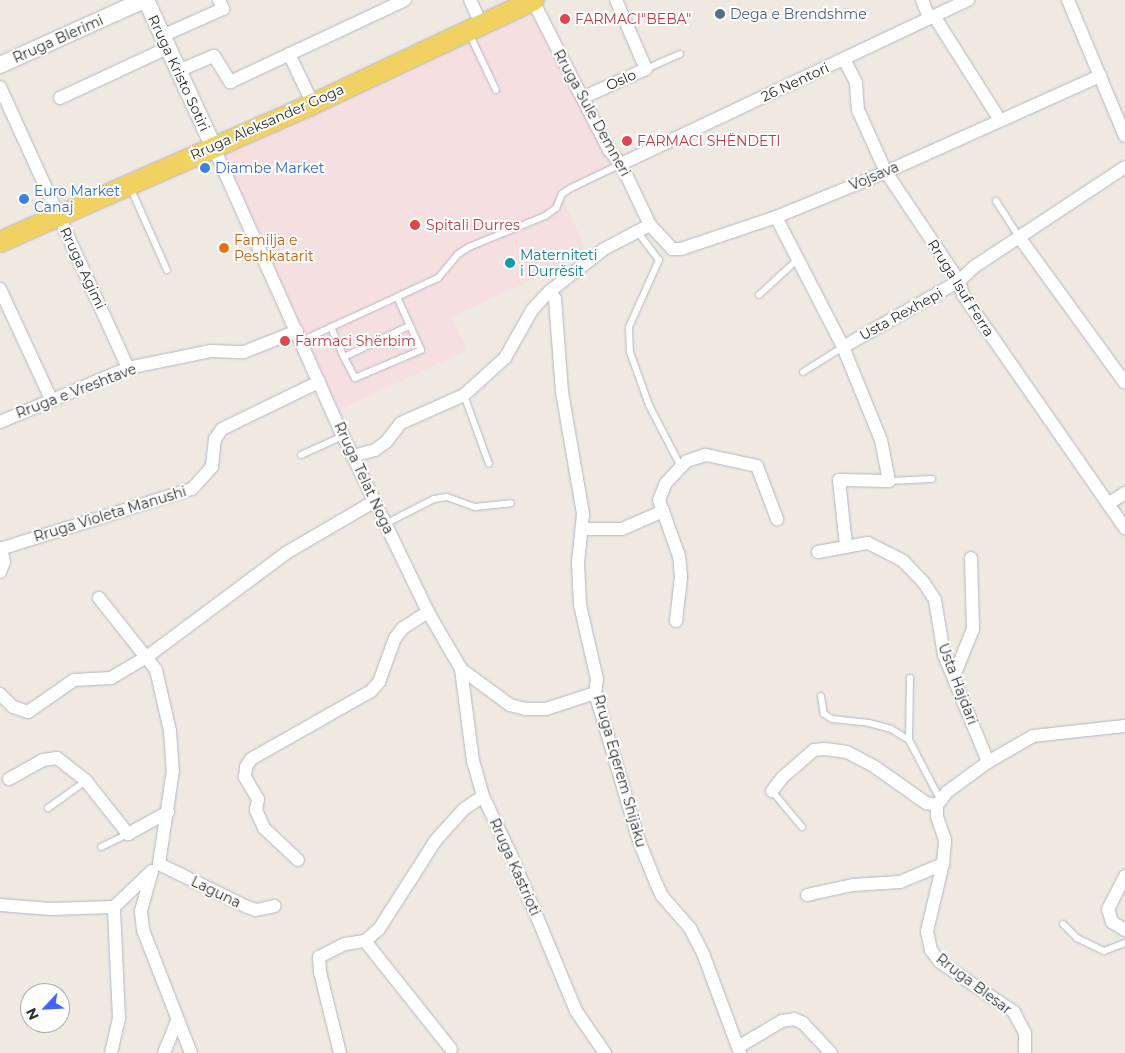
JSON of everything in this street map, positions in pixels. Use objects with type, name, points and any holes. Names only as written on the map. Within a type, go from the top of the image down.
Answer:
[{"type":"main road","name":"Rruga Aleksander Goga","points":[[0,242],[129,183],[312,104],[533,0]]},
{"type":"street","name":"Rruga Kristo Sotiri","points":[[145,0],[213,146]]},
{"type":"street","name":"Rruga Blerimi","points":[[0,65],[145,0]]},
{"type":"street","points":[[60,98],[222,9],[218,0]]},
{"type":"street","points":[[178,71],[214,56],[230,82],[406,0]]},
{"type":"street","points":[[470,0],[474,27]]},
{"type":"street","name":"Rruga Sule Demneri","points":[[533,0],[582,98],[610,150],[621,164],[650,226]]},
{"type":"street","name":"Oslo","points":[[582,98],[646,69],[616,0]]},
{"type":"street","points":[[922,0],[1000,120]]},
{"type":"street","name":"26 Nentori","points":[[621,164],[968,0]]},
{"type":"street","points":[[1068,0],[1125,136]]},
{"type":"street","points":[[289,54],[312,104]]},
{"type":"street","name":"Rruga Isuf Ferra","points":[[844,59],[856,83],[858,110],[886,172],[959,281],[963,295],[1125,528]]},
{"type":"street","name":"Vojsava","points":[[650,226],[665,244],[681,249],[776,216],[886,172],[1100,76]]},
{"type":"street","name":"Rruga Agimi","points":[[0,87],[128,368]]},
{"type":"street","name":"Rruga Telat Noga","points":[[213,146],[343,436],[428,612],[461,669],[510,705],[526,709],[546,709],[595,693]]},
{"type":"street","points":[[959,281],[974,267],[1125,168]]},
{"type":"street","points":[[776,216],[796,261],[843,347],[881,440],[889,481],[839,480],[846,546]]},
{"type":"street","points":[[353,456],[375,450],[386,442],[401,423],[464,395],[505,358],[532,310],[550,291],[604,249],[650,226]]},
{"type":"street","points":[[1019,237],[1125,383]]},
{"type":"street","name":"Usta Rexhepi","points":[[843,347],[959,281]]},
{"type":"street","points":[[0,289],[51,399]]},
{"type":"street","name":"Rruga Eqerem Shijaku","points":[[550,291],[555,299],[557,348],[583,514],[583,529],[578,563],[580,605],[598,679],[595,693],[639,841],[662,896],[690,928],[739,1050]]},
{"type":"street","name":"Rruga e Vreshtave","points":[[0,422],[128,368],[212,350],[244,352],[299,336]]},
{"type":"street","name":"Rruga Violeta Manushi","points":[[0,548],[192,489],[212,467],[214,439],[222,429],[320,382]]},
{"type":"street","points":[[676,621],[681,577],[679,556],[659,500],[661,491],[687,461],[706,455],[757,466],[777,518]]},
{"type":"street","points":[[1108,504],[1125,493]]},
{"type":"street","points":[[0,694],[13,707],[28,712],[74,680],[111,678],[148,656],[248,578],[286,552],[375,501]]},
{"type":"street","points":[[583,529],[622,529],[663,511]]},
{"type":"street","name":"Usta Hajdari","points":[[818,552],[868,543],[884,549],[903,561],[924,583],[934,600],[944,655],[988,762]]},
{"type":"street","points":[[0,548],[4,562],[0,572]]},
{"type":"street","points":[[954,676],[973,629],[971,558]]},
{"type":"street","points":[[99,598],[148,656],[156,670],[170,730],[173,770],[168,812],[155,868],[142,911],[143,930],[191,1053]]},
{"type":"street","points":[[298,860],[264,828],[256,810],[258,799],[245,777],[246,767],[251,760],[371,691],[379,682],[395,638],[402,628],[428,612]]},
{"type":"street","name":"Rruga Kastrioti","points":[[461,669],[473,761],[483,796],[512,857],[576,1011],[605,1053]]},
{"type":"street","points":[[772,791],[783,777],[814,750],[825,749],[847,752],[875,767],[926,803],[938,802],[988,762],[1033,736],[1125,726]]},
{"type":"street","points":[[9,779],[50,758],[69,766],[86,781],[128,834],[168,812]]},
{"type":"street","points":[[340,1053],[320,972],[322,953],[366,941],[380,929],[436,840],[464,809],[483,796]]},
{"type":"street","name":"Rruga Blesar","points":[[938,802],[937,817],[945,840],[943,864],[927,931],[931,950],[940,962],[1014,1012],[1025,1033],[1024,1053]]},
{"type":"street","points":[[807,895],[853,885],[900,882],[943,864]]},
{"type":"street","points":[[0,905],[51,909],[114,907],[155,868]]},
{"type":"street","name":"Laguna","points":[[155,868],[247,908],[256,910],[275,906]]},
{"type":"street","points":[[1125,876],[1108,909],[1112,922],[1125,930]]},
{"type":"street","points":[[111,1053],[120,1019],[114,907]]},
{"type":"street","points":[[366,941],[451,1049]]},
{"type":"street","points":[[739,1050],[782,1021],[794,1019],[803,1023],[831,1053]]},
{"type":"street","points":[[164,1053],[177,1020]]},
{"type":"lane","points":[[474,27],[496,90]]},
{"type":"lane","points":[[646,69],[680,54]]},
{"type":"lane","points":[[299,336],[331,327],[438,278],[458,254],[469,247],[545,216],[556,208],[562,194],[621,164]]},
{"type":"lane","points":[[129,183],[166,270]]},
{"type":"lane","points":[[996,201],[1019,237]]},
{"type":"lane","points":[[637,231],[659,260],[636,305],[629,327],[629,345],[649,406],[681,468]]},
{"type":"lane","points":[[759,295],[796,261]]},
{"type":"lane","points":[[331,327],[355,378],[421,350],[397,297]]},
{"type":"lane","points":[[344,357],[409,326]]},
{"type":"lane","points":[[803,372],[843,347]]},
{"type":"lane","points":[[464,395],[489,464]]},
{"type":"lane","points":[[301,455],[343,436]]},
{"type":"lane","points":[[889,481],[932,480]]},
{"type":"lane","points":[[385,524],[434,499],[447,497],[475,507],[511,503]]},
{"type":"lane","points":[[910,678],[909,740],[938,802]]},
{"type":"lane","points":[[820,696],[824,714],[832,719],[869,723],[891,729],[909,740]]},
{"type":"lane","points":[[48,808],[86,781]]},
{"type":"lane","points":[[772,791],[802,827]]},
{"type":"lane","points":[[101,847],[128,834]]},
{"type":"lane","points":[[1063,924],[1077,938],[1104,951],[1125,943]]},
{"type":"shaded area","name":"Spitali Durres","points":[[533,12],[623,169],[562,197],[588,254],[452,317],[467,350],[339,410],[222,152]]},
{"type":"place","name":"Dega e Brendshme","points":[[720,14]]},
{"type":"place","name":"FARMACI\"BEBA\"","points":[[565,19]]},
{"type":"place","name":"FARMACI SHËNDETI","points":[[627,141]]},
{"type":"place","name":"Diambe Market","points":[[205,168]]},
{"type":"place","name":"Euro Market Canaj","points":[[24,199]]},
{"type":"place","name":"Spitali Durres","points":[[415,225]]},
{"type":"place","name":"Familja e Peshkatarit","points":[[224,248]]},
{"type":"place","name":"Materniteti i Durrësit","points":[[510,263]]},
{"type":"place","name":"Farmaci Shërbim","points":[[285,341]]}]
